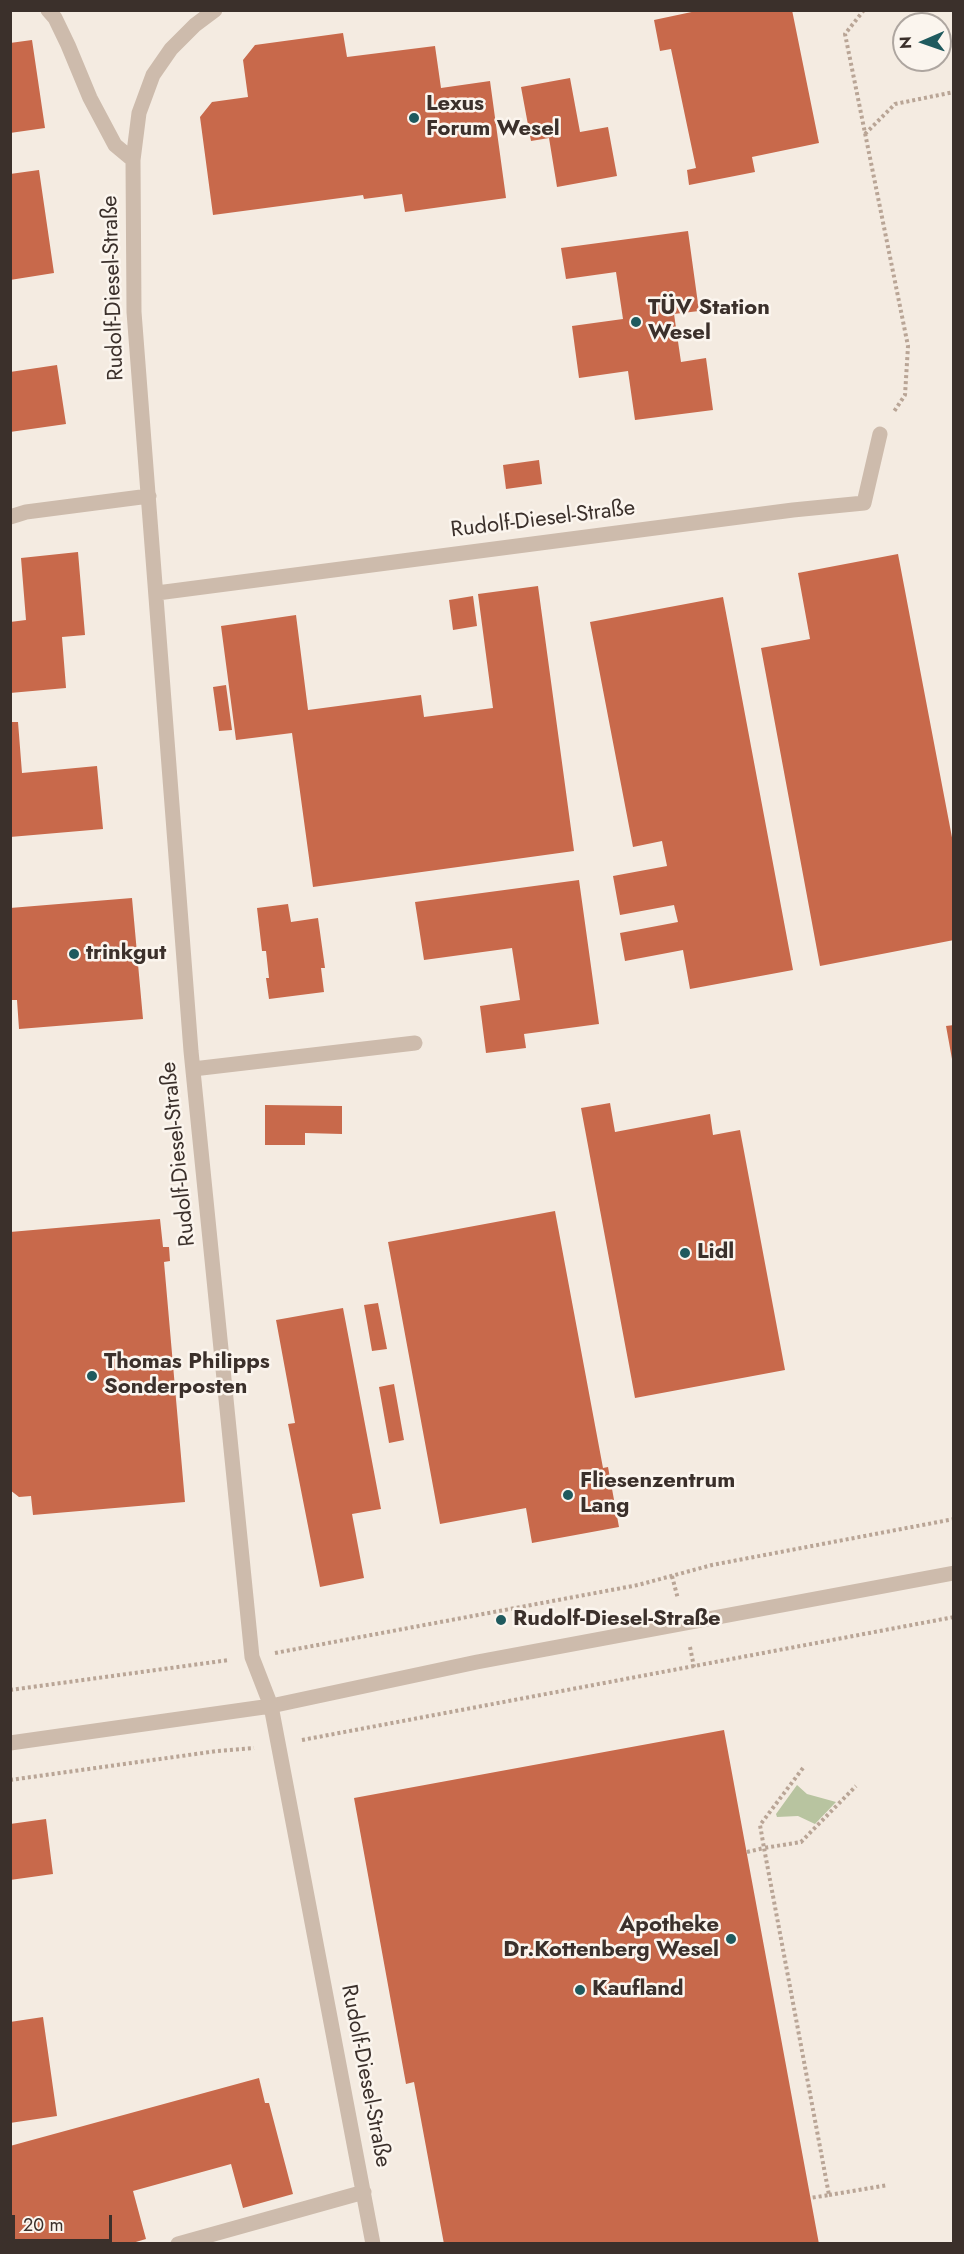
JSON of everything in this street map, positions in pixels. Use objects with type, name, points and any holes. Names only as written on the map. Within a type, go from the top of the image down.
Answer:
[{"type":"street","points":[[48,10],[55,18],[69,45],[90,98],[115,145],[133,160]]},
{"type":"street","name":"Rudolf-Diesel-Straße","points":[[215,10],[195,25],[171,49],[153,75],[139,113],[133,160],[134,312],[193,1069],[252,1657],[271,1706],[373,2244]]},
{"type":"street","name":"Rudolf-Diesel-Straße","points":[[157,593],[793,510],[864,503],[880,434]]},
{"type":"street","points":[[10,517],[26,512],[149,496]]},
{"type":"street","points":[[193,1069],[415,1042]]},
{"type":"street","points":[[10,1743],[271,1706],[484,1661],[954,1573]]},
{"type":"street","points":[[178,2244],[364,2192]]},
{"type":"path","points":[[864,10],[844,34],[908,346],[904,395],[880,434]]},
{"type":"path","points":[[865,134],[896,104],[954,92]]},
{"type":"path","points":[[10,1690],[252,1657],[604,1592],[712,1565],[954,1519]]},
{"type":"path","points":[[10,1780],[217,1751],[279,1746],[325,1735],[954,1617]]},
{"type":"path","points":[[803,1768],[760,1825],[829,2195]]},
{"type":"path","points":[[747,1852],[801,1842],[856,1786]]},
{"type":"path","points":[[810,2198],[888,2185]]},
{"type":"green space","points":[[797,1785],[807,1794],[836,1802],[815,1824],[798,1816],[777,1817],[776,1814]]},
{"type":"building","points":[[701,10],[792,10],[819,143],[752,157],[755,172],[689,185],[687,170],[696,168],[671,49],[660,51],[654,20]]},
{"type":"building","points":[[343,33],[347,57],[435,46],[441,88],[490,81],[506,198],[405,212],[402,194],[364,199],[363,195],[213,215],[200,117],[212,102],[248,97],[243,60],[255,45]]},
{"type":"building","points":[[32,40],[45,128],[10,133],[10,43]]},
{"type":"building","points":[[570,78],[580,132],[608,127],[617,176],[557,187],[549,138],[531,141],[521,87]]},
{"type":"building","points":[[39,170],[54,273],[10,280],[10,174]]},
{"type":"building","name":"TÜV Station Wesel","points":[[688,231],[699,311],[674,314],[681,362],[706,358],[713,410],[635,420],[628,371],[579,378],[572,326],[623,319],[616,272],[566,279],[561,248]]},
{"type":"building","points":[[57,365],[66,424],[10,432],[10,372]]},
{"type":"building","points":[[539,460],[542,484],[506,489],[503,465]]},
{"type":"building","points":[[78,552],[85,635],[62,637],[66,688],[10,693],[10,622],[26,620],[21,558]]},
{"type":"building","points":[[898,554],[954,848],[954,940],[820,966],[761,648],[810,639],[798,573]]},
{"type":"building","points":[[538,586],[574,851],[313,887],[292,733],[236,740],[221,626],[296,615],[308,710],[421,695],[424,717],[493,708],[478,594]]},
{"type":"building","points":[[473,596],[477,626],[453,630],[449,600]]},
{"type":"building","points":[[723,597],[793,970],[690,989],[683,950],[625,961],[620,933],[678,922],[674,905],[620,915],[613,876],[667,866],[662,841],[633,847],[590,622]]},
{"type":"building","points":[[226,685],[232,730],[219,731],[213,687]]},
{"type":"building","points":[[10,722],[18,722],[22,773],[97,766],[103,829],[10,837]]},
{"type":"building","points":[[579,880],[599,1024],[524,1034],[526,1048],[486,1053],[480,1006],[520,1000],[512,948],[424,960],[415,902]]},
{"type":"building","name":"trinkgut","points":[[132,898],[143,1019],[19,1029],[17,1000],[10,1000],[10,908]]},
{"type":"building","points":[[288,904],[291,922],[318,918],[325,968],[321,968],[324,992],[269,999],[266,951],[262,951],[257,908]]},
{"type":"building","points":[[954,1025],[954,1059],[952,1059],[946,1026]]},
{"type":"building","name":"Lidl","points":[[610,1103],[615,1132],[710,1114],[713,1135],[740,1130],[785,1370],[635,1398],[581,1108]]},
{"type":"building","points":[[265,1105],[342,1106],[342,1134],[305,1133],[305,1145],[265,1145]]},
{"type":"building","points":[[555,1211],[603,1468],[608,1467],[619,1527],[532,1543],[526,1508],[440,1524],[388,1242]]},
{"type":"building","name":"Thomas Philipps Sonderposten","points":[[160,1219],[163,1247],[169,1247],[170,1261],[164,1262],[185,1502],[33,1515],[31,1496],[19,1497],[10,1490],[10,1232]]},
{"type":"building","points":[[378,1303],[387,1349],[372,1351],[364,1305]]},
{"type":"building","points":[[343,1308],[381,1509],[352,1514],[364,1578],[320,1587],[288,1424],[295,1423],[276,1320]]},
{"type":"building","points":[[394,1384],[404,1440],[389,1443],[379,1387]]},
{"type":"building","name":"Kaufland","points":[[724,1730],[819,2244],[444,2244],[414,2082],[406,2084],[354,1798]]},
{"type":"building","points":[[46,1819],[53,1874],[10,1880],[10,1824]]},
{"type":"building","points":[[43,2017],[57,2116],[10,2123],[10,2022]]},
{"type":"building","points":[[259,2078],[265,2103],[269,2103],[293,2194],[243,2208],[231,2164],[133,2191],[146,2239],[129,2244],[56,2244],[55,2239],[37,2244],[10,2244],[10,2146]]},
{"type":"place","name":"Lexus Forum Wesel","points":[[414,118]]},
{"type":"place","name":"TÜV Station Wesel","points":[[636,322]]},
{"type":"place","name":"trinkgut","points":[[74,954]]},
{"type":"place","name":"Lidl","points":[[685,1253]]},
{"type":"place","name":"Thomas Philipps Sonderposten","points":[[92,1376]]},
{"type":"place","name":"Fliesenzentrum Lang","points":[[568,1495]]},
{"type":"place","name":"Rudolf-Diesel-Straße","points":[[501,1620]]},
{"type":"place","name":"Apotheke Dr.Kottenberg Wesel","points":[[731,1939]]},
{"type":"place","name":"Kaufland","points":[[580,1990]]}]
